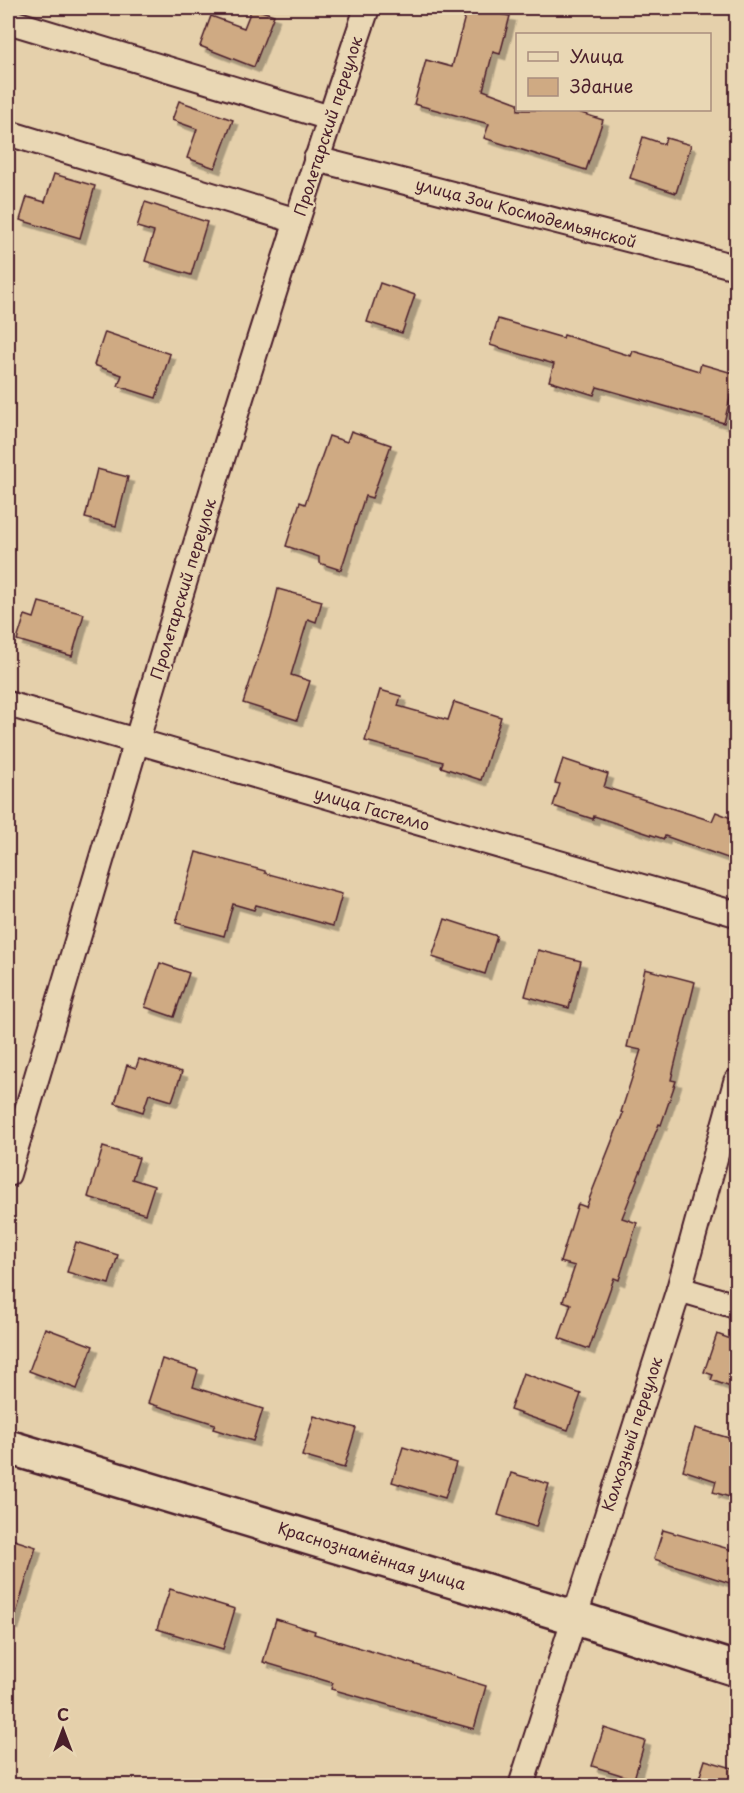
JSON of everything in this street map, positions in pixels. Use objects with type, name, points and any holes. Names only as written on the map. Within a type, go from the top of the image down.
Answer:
[{"type":"main road","name":"Краснознамённая улица","points":[[8,1447],[573,1617],[736,1669]]},
{"type":"street","name":"Пролетарский переулок","points":[[8,1174],[136,742],[316,159],[367,8]]},
{"type":"street","points":[[8,21],[330,118]]},
{"type":"street","points":[[8,133],[297,221]]},
{"type":"street","name":"улица Зои Космодемьянской","points":[[316,159],[736,267]]},
{"type":"street","name":"улица Гастелло","points":[[8,704],[736,914]]},
{"type":"street","name":"Колхозный переулок","points":[[521,1785],[678,1288],[736,1082]]},
{"type":"street","points":[[678,1288],[736,1306]]},
{"type":"building","points":[[252,8],[274,15],[254,67],[200,46],[211,16],[244,28]]},
{"type":"building","points":[[467,8],[510,16],[500,54],[493,52],[483,90],[516,102],[516,111],[575,111],[603,120],[586,170],[484,138],[489,124],[414,104],[426,60],[452,67]]},
{"type":"building","points":[[179,101],[233,120],[215,168],[187,158],[197,129],[172,120]]},
{"type":"building","points":[[643,137],[664,144],[666,138],[691,145],[676,193],[630,178]]},
{"type":"building","points":[[54,174],[95,186],[80,238],[20,220],[27,197],[45,202]]},
{"type":"building","points":[[145,202],[207,222],[191,275],[145,261],[154,232],[137,227]]},
{"type":"building","points":[[380,283],[415,295],[402,333],[367,322]]},
{"type":"building","points":[[498,319],[563,338],[564,335],[631,356],[633,351],[699,371],[701,364],[736,374],[724,423],[597,387],[594,395],[549,381],[554,364],[490,345]]},
{"type":"building","points":[[105,332],[170,354],[156,398],[118,386],[122,375],[94,365]]},
{"type":"building","points":[[351,431],[391,445],[372,498],[365,496],[341,570],[319,563],[319,557],[286,546],[300,502],[305,504],[329,436],[347,442]]},
{"type":"building","points":[[97,469],[128,477],[116,526],[85,518]]},
{"type":"building","points":[[278,589],[322,601],[316,622],[308,619],[291,675],[310,681],[297,720],[243,703],[271,618]]},
{"type":"building","points":[[39,602],[84,614],[72,656],[17,640],[25,615],[34,618]]},
{"type":"building","points":[[380,690],[401,696],[398,706],[448,720],[454,702],[501,717],[481,780],[441,767],[443,762],[365,741]]},
{"type":"building","points":[[563,759],[608,774],[604,787],[712,821],[716,812],[736,820],[736,861],[665,836],[664,839],[594,816],[593,819],[553,806],[560,784],[555,783]]},
{"type":"building","points":[[196,852],[342,894],[333,926],[256,905],[254,910],[233,904],[224,936],[176,923]]},
{"type":"building","points":[[445,919],[497,936],[485,974],[432,957]]},
{"type":"building","points":[[538,950],[581,961],[569,1008],[525,996]]},
{"type":"building","points":[[160,963],[189,973],[174,1017],[145,1007]]},
{"type":"building","points":[[645,969],[695,982],[671,1080],[676,1081],[661,1125],[659,1124],[622,1218],[637,1223],[619,1280],[614,1278],[589,1349],[559,1338],[571,1304],[563,1301],[575,1266],[560,1262],[578,1204],[586,1207],[623,1113],[621,1112],[641,1050],[627,1047]]},
{"type":"building","points":[[139,1059],[182,1072],[172,1101],[149,1094],[143,1112],[115,1103],[127,1065],[136,1068]]},
{"type":"building","points":[[103,1147],[139,1158],[132,1179],[154,1186],[145,1214],[88,1197]]},
{"type":"building","points":[[76,1242],[118,1255],[109,1284],[67,1272]]},
{"type":"building","points":[[45,1328],[93,1346],[77,1389],[29,1371]]},
{"type":"building","points":[[717,1334],[736,1341],[736,1389],[711,1380],[713,1375],[704,1372]]},
{"type":"building","points":[[162,1359],[198,1370],[193,1387],[263,1409],[253,1441],[213,1429],[215,1424],[148,1403]]},
{"type":"building","points":[[523,1373],[581,1394],[568,1430],[510,1410]]},
{"type":"building","points":[[314,1416],[356,1428],[344,1468],[302,1456]]},
{"type":"building","points":[[695,1428],[729,1438],[731,1432],[736,1433],[736,1487],[733,1498],[713,1492],[716,1481],[683,1470]]},
{"type":"building","points":[[403,1447],[456,1463],[445,1498],[392,1482]]},
{"type":"building","points":[[511,1473],[549,1484],[536,1527],[498,1515]]},
{"type":"building","points":[[663,1530],[736,1551],[736,1585],[654,1559]]},
{"type":"building","points":[[8,1538],[36,1547],[13,1624],[8,1623]]},
{"type":"building","points":[[170,1589],[235,1609],[223,1649],[157,1629]]},
{"type":"building","points":[[276,1619],[315,1631],[314,1634],[486,1686],[474,1729],[331,1689],[333,1683],[263,1662]]},
{"type":"building","points":[[604,1728],[645,1741],[634,1779],[592,1766]]},
{"type":"building","points":[[705,1760],[736,1769],[736,1785],[697,1785]]}]
